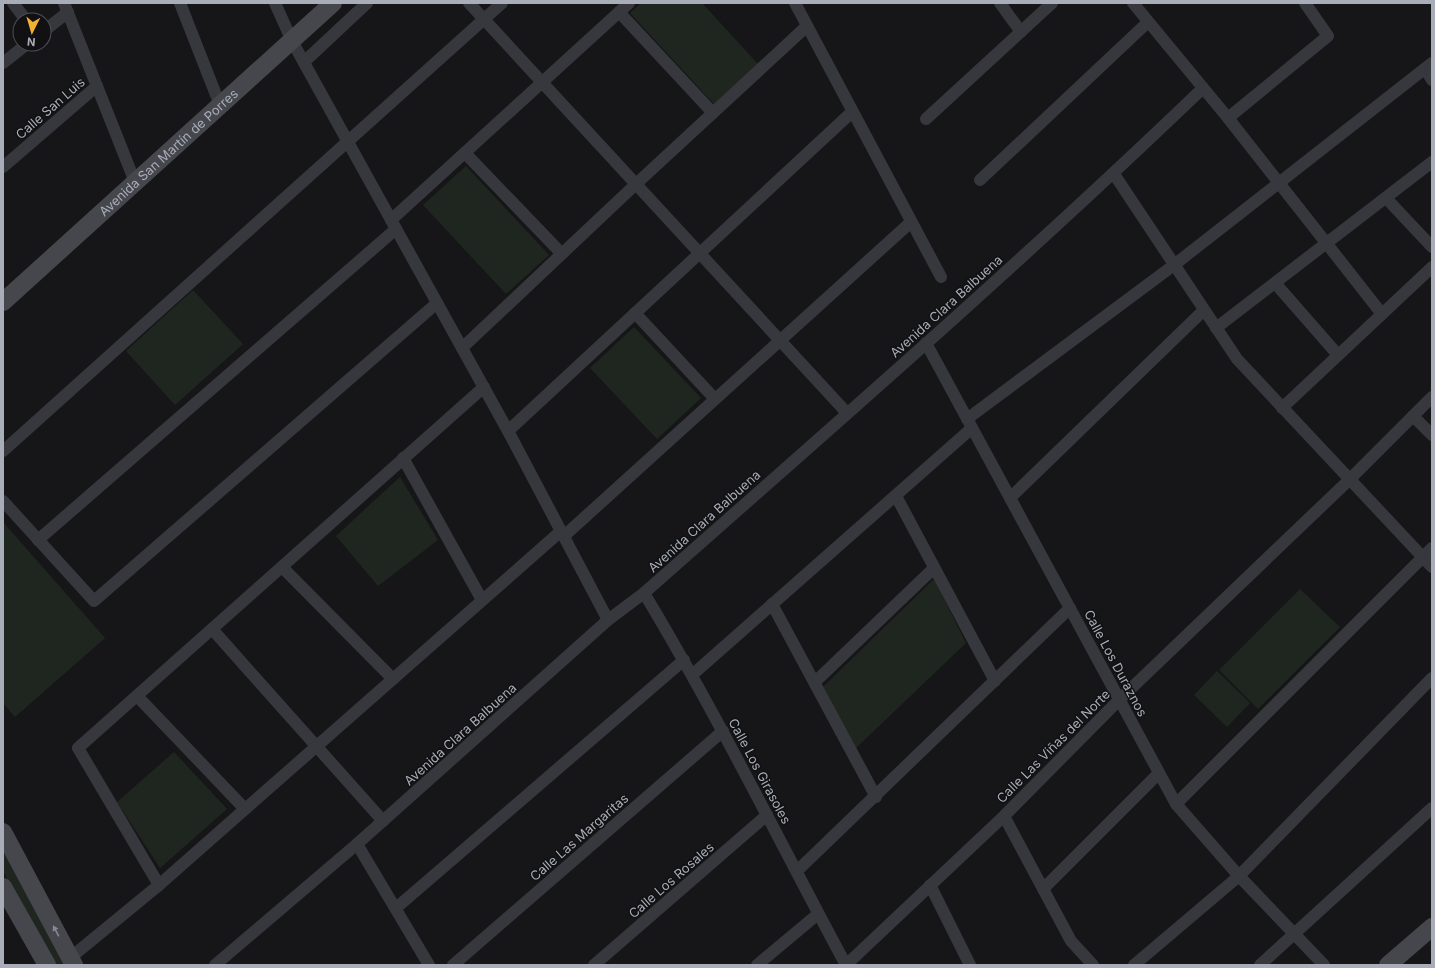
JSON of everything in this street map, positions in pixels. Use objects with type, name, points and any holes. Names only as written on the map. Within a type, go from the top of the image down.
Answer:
[{"type":"street","points":[[13,3],[20,12]]},
{"type":"street","points":[[180,3],[220,105]]},
{"type":"street","points":[[275,3],[292,41],[484,387],[608,620]]},
{"type":"street","name":"Avenida San Martín de Porres","points":[[3,302],[333,3]]},
{"type":"street","points":[[304,62],[367,3]]},
{"type":"street","points":[[469,3],[847,413]]},
{"type":"street","points":[[3,451],[502,3]]},
{"type":"street","points":[[38,540],[394,225],[466,153],[629,3]]},
{"type":"street","points":[[795,3],[941,277]]},
{"type":"street","points":[[1000,3],[1021,32]]},
{"type":"street","points":[[926,119],[1052,3]]},
{"type":"street","points":[[1133,3],[1228,118],[1382,314]]},
{"type":"street","points":[[1228,118],[1328,36],[1305,3]]},
{"type":"street","points":[[52,23],[66,8],[135,182]]},
{"type":"street","points":[[618,12],[713,113]]},
{"type":"street","points":[[980,180],[1148,22]]},
{"type":"street","points":[[462,348],[807,26]]},
{"type":"street","points":[[3,63],[17,52]]},
{"type":"street","points":[[692,675],[896,496],[970,424],[1429,66],[1432,80]]},
{"type":"street","name":"Calle San Luis","points":[[3,167],[97,86]]},
{"type":"street","name":"Avenida Clara Balbuena","points":[[215,965],[357,844],[608,620],[644,593],[926,343],[1114,174],[1203,88]]},
{"type":"street","points":[[508,431],[852,112]]},
{"type":"street","points":[[466,153],[562,254]]},
{"type":"street","points":[[1216,328],[1432,162]]},
{"type":"street","points":[[1114,174],[1237,359],[1432,567]]},
{"type":"street","points":[[1386,198],[1432,247]]},
{"type":"street","points":[[3,832],[72,961],[482,600],[562,533],[715,399],[911,222]]},
{"type":"street","points":[[1282,408],[1432,267]]},
{"type":"street","points":[[1275,283],[1338,355]]},
{"type":"street","points":[[3,501],[94,602],[437,302]]},
{"type":"street","points":[[1010,498],[1204,310]]},
{"type":"street","points":[[635,313],[715,399]]},
{"type":"street","name":"Calle Los Duraznos","points":[[926,343],[1176,804],[1239,876],[1324,965]]},
{"type":"street","points":[[159,885],[78,748],[484,387]]},
{"type":"street","name":"Calle Las Viñas del Norte","points":[[846,965],[1004,816],[1120,699],[1349,480],[1432,397]]},
{"type":"street","points":[[1413,416],[1432,435]]},
{"type":"street","points":[[403,458],[482,600]]},
{"type":"street","points":[[896,496],[995,681]]},
{"type":"street","points":[[1176,804],[1432,548]]},
{"type":"street","points":[[282,567],[393,679]]},
{"type":"street","points":[[815,682],[934,568]]},
{"type":"street","name":"Calle Los Girasoles","points":[[644,593],[684,660],[723,731],[846,965]]},
{"type":"street","points":[[772,604],[876,797]]},
{"type":"street","points":[[797,872],[1070,608]]},
{"type":"street","points":[[212,629],[383,821]]},
{"type":"street","points":[[396,908],[684,660]]},
{"type":"street","points":[[1134,965],[1239,876],[1432,678]]},
{"type":"street","points":[[137,696],[245,809]]},
{"type":"street","name":"Calle Las Margaritas","points":[[453,965],[723,731]]},
{"type":"street","points":[[1043,889],[1159,773]]},
{"type":"street","points":[[1260,965],[1296,934],[1432,808]]},
{"type":"street","name":"Calle Los Rosales","points":[[594,965],[767,815]]},
{"type":"street","points":[[1004,816],[1071,941],[1092,965]]},
{"type":"street","points":[[357,844],[429,965]]},
{"type":"street","points":[[930,885],[970,965]]},
{"type":"street","points":[[3,887],[46,965]]},
{"type":"street","points":[[757,965],[818,914]]},
{"type":"street","points":[[1388,965],[1432,927]]},
{"type":"shaded area","points":[[641,3],[702,3],[758,64],[714,104],[630,13]]},
{"type":"shaded area","points":[[466,166],[549,255],[506,294],[423,205]]},
{"type":"shaded area","points":[[193,290],[243,344],[175,405],[126,351]]},
{"type":"shaded area","points":[[634,327],[701,398],[657,439],[590,368]]},
{"type":"shaded area","points":[[400,477],[438,540],[378,586],[336,536]]},
{"type":"shaded area","points":[[3,522],[105,638],[15,717],[3,703]]},
{"type":"shaded area","points":[[934,579],[966,643],[856,748],[823,687]]},
{"type":"shaded area","points":[[1300,589],[1340,627],[1258,709],[1219,670]]},
{"type":"shaded area","points":[[1217,671],[1250,703],[1227,727],[1194,695]]},
{"type":"shaded area","points":[[174,752],[227,809],[160,868],[117,802]]},
{"type":"shaded area","points":[[3,851],[64,965],[53,965],[3,871]]}]
